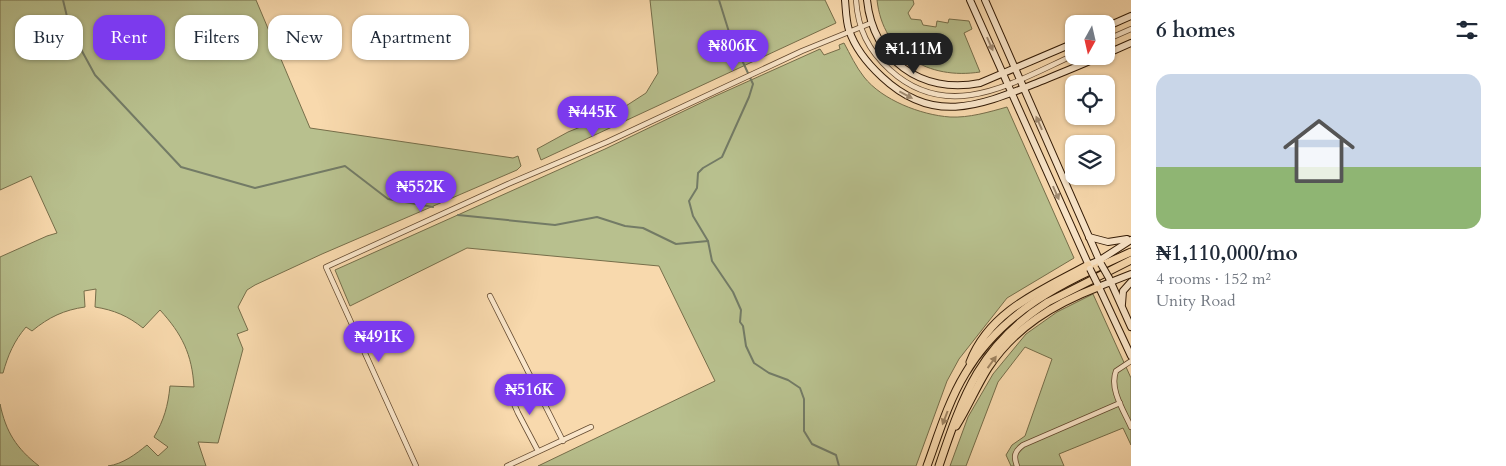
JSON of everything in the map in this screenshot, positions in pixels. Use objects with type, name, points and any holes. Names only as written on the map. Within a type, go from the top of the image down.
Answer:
[{"type":"main road","points":[[845,0],[849,30],[864,57],[876,71],[901,93],[927,104],[954,108],[969,106],[1011,93],[1079,65]]},
{"type":"main road","points":[[867,0],[871,23],[882,46],[902,67],[932,83],[950,86],[980,83],[1065,47]]},
{"type":"main road","points":[[970,0],[1089,267],[1131,356]]},
{"type":"main road","points":[[985,0],[1089,237],[1131,327]]},
{"type":"main road","points":[[1115,23],[1131,16]]},
{"type":"main road","points":[[1115,50],[1131,43]]},
{"type":"main road","points":[[1089,237],[1108,242],[1131,239]]},
{"type":"main road","points":[[927,466],[956,392],[980,341],[996,323],[1031,295],[1101,262],[1131,239]]},
{"type":"main road","points":[[965,374],[996,332],[1019,312],[1050,292],[1131,252]]},
{"type":"main road","points":[[939,466],[963,400],[977,372],[1007,334],[1035,310],[1048,302],[1131,260]]},
{"type":"main road","points":[[950,434],[961,418],[988,368],[1019,332],[1054,306],[1110,280],[1131,274]]},
{"type":"main road","points":[[1122,308],[1123,291],[1131,282]]},
{"type":"street","points":[[856,0],[860,27],[872,51],[883,64],[918,88],[941,96],[968,97],[1008,85],[1065,59]]},
{"type":"street","points":[[416,466],[326,267],[508,184],[599,146],[849,30],[871,23]]},
{"type":"street","points":[[1115,36],[1131,29]]},
{"type":"street","points":[[490,296],[563,441]]},
{"type":"street","points":[[1131,361],[1116,371],[1114,377],[1120,403],[1131,427]]},
{"type":"street","points":[[508,388],[518,413],[538,451]]},
{"type":"street","points":[[1017,466],[1014,457],[1016,450],[1023,445],[1120,403]]},
{"type":"street","points":[[507,466],[591,427]]},
{"type":"green space","points":[[0,0],[256,0],[268,28],[268,60],[281,60],[310,128],[513,158],[518,156],[521,166],[517,170],[322,254],[247,290],[238,307],[248,330],[237,334],[243,349],[218,443],[198,442],[206,466],[108,466],[124,461],[147,445],[158,456],[168,447],[154,437],[165,413],[170,386],[194,387],[188,354],[180,336],[160,310],[143,328],[120,314],[95,307],[96,289],[84,291],[85,307],[57,315],[32,331],[26,327],[12,348],[3,373],[0,373],[0,257],[57,233],[31,176],[0,190]]},
{"type":"green space","points":[[650,0],[825,0],[836,23],[541,160],[537,149],[568,132],[615,113],[646,93],[658,73]]},
{"type":"green space","points":[[877,0],[913,0],[914,4],[908,13],[911,19],[921,20],[923,25],[936,27],[937,21],[948,23],[949,19],[969,21],[972,29],[964,33],[980,72],[943,72],[927,67],[912,59],[899,49],[888,35],[881,19]]},
{"type":"green space","points":[[844,43],[858,69],[872,85],[891,99],[915,110],[939,116],[957,117],[972,116],[1007,107],[1074,258],[1007,298],[959,359],[947,381],[916,466],[538,466],[715,381],[659,266],[467,248],[350,306],[335,270],[605,149],[711,98],[820,49],[824,55],[840,49],[839,45]]},
{"type":"green space","points":[[1093,294],[1131,378],[1131,445],[1123,428],[1059,454],[1064,466],[1011,466],[1006,455],[1012,445],[1025,436],[1052,359],[1025,347],[998,382],[966,466],[950,466],[968,417],[993,374],[1026,334],[1057,312]]},
{"type":"green space","points":[[0,404],[5,423],[13,439],[24,453],[39,466],[0,466]]},
{"type":"waterway","points":[[63,0],[70,29],[95,75],[181,167],[255,188],[345,166],[388,199],[433,207]]},
{"type":"waterway","points":[[719,0],[729,32],[753,84],[722,157],[698,173],[697,188],[689,201],[693,216],[708,241],[712,261],[733,292],[741,310],[740,322],[743,326],[746,346],[754,363],[769,373],[788,380],[800,388],[804,399],[804,431],[812,444],[836,455],[839,466]]},
{"type":"waterway","points":[[458,215],[555,225],[597,217],[625,226],[643,228],[676,244],[708,241]]}]
